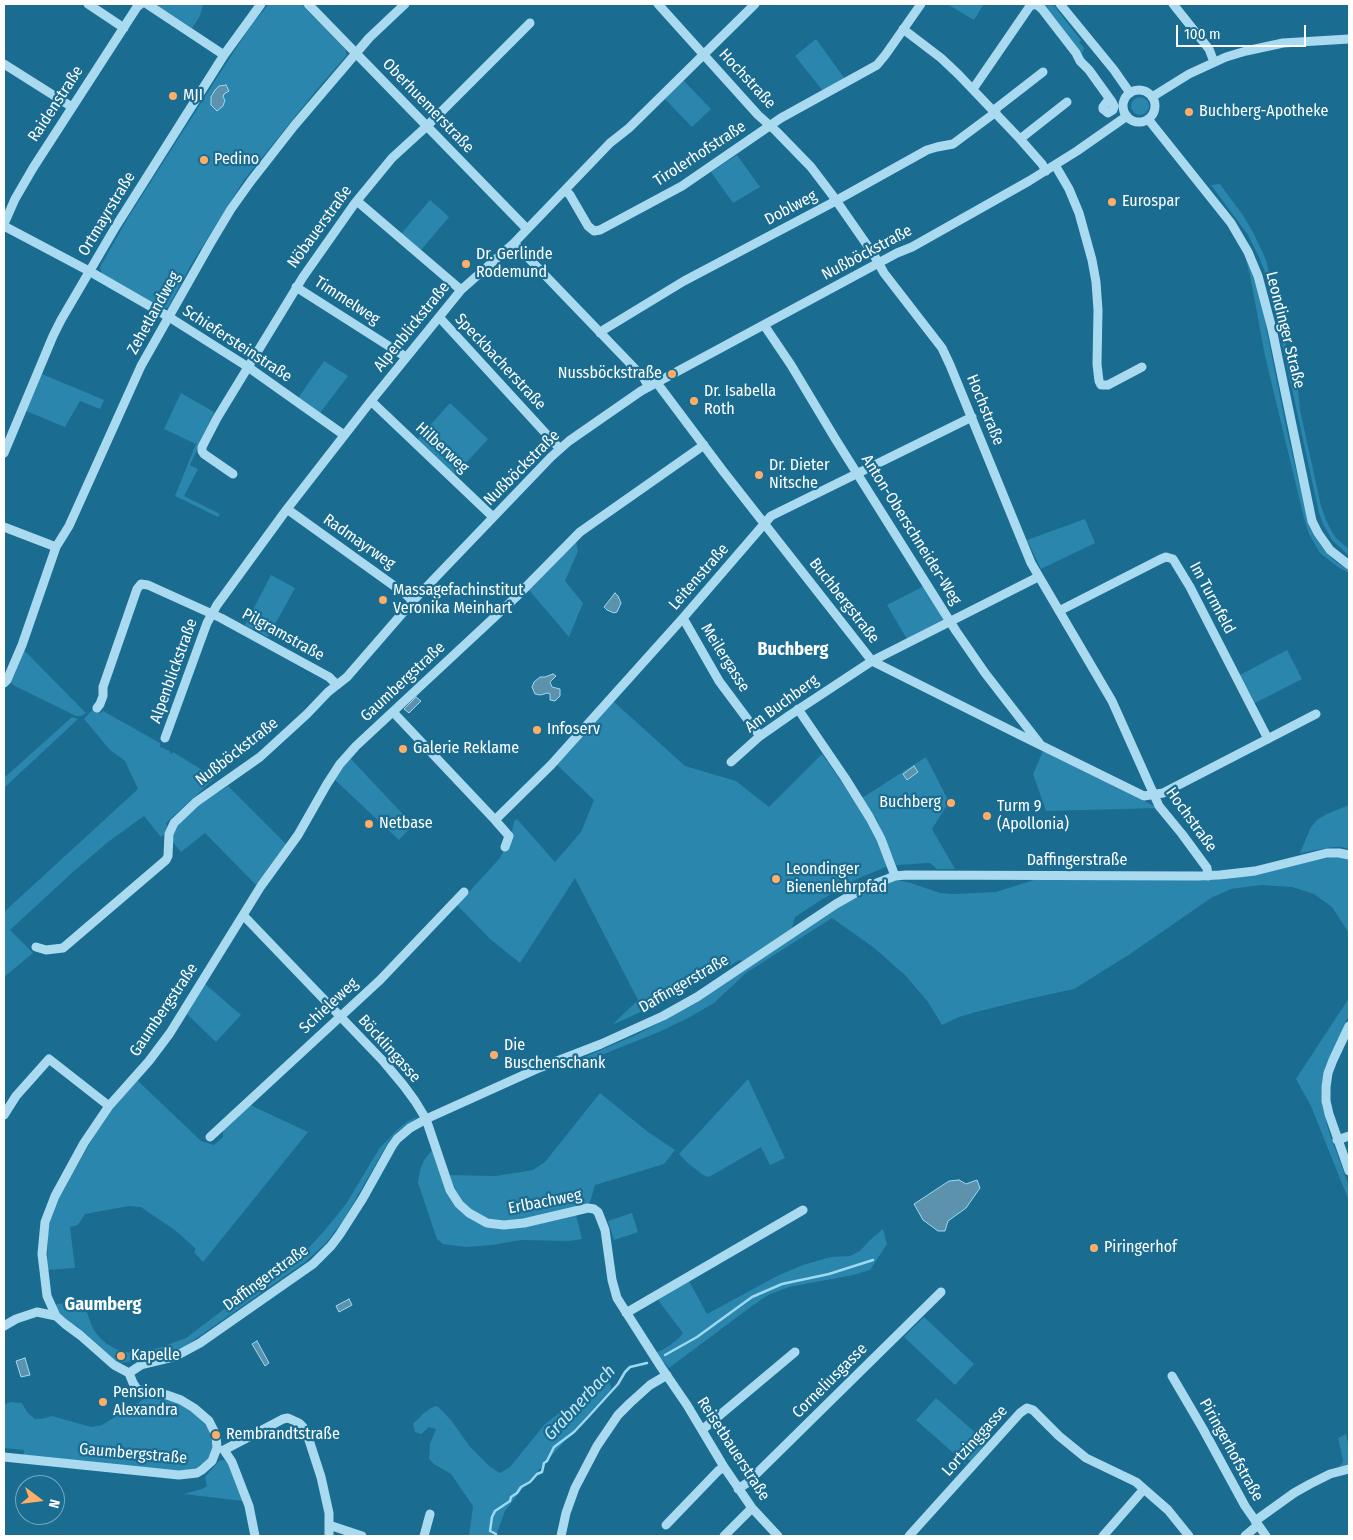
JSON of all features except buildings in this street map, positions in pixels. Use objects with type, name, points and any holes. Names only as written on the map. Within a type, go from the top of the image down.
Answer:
[{"type":"street","points":[[88,4],[124,28]]},
{"type":"street","name":"Raidenstraße","points":[[4,225],[15,199],[33,168],[137,7],[141,4]]},
{"type":"street","points":[[147,4],[224,55]]},
{"type":"street","name":"Ortmayrstraße","points":[[4,453],[53,336],[90,271],[116,226],[224,55],[261,4]]},
{"type":"street","name":"Oberhuemerstraße","points":[[308,4],[527,229]]},
{"type":"street","name":"Zehetlandweg","points":[[4,683],[22,645],[56,547],[69,526],[141,366],[217,233],[251,181],[356,53],[405,4]]},
{"type":"street","name":"Hochstraße","points":[[658,4],[758,115],[811,167],[836,200],[884,273],[942,348],[1038,577],[1112,701],[1159,806],[1207,868],[1208,876]]},
{"type":"street","name":"Alpenblickstraße","points":[[165,738],[207,623],[217,605],[287,509],[406,357],[461,290],[514,243],[610,143],[628,128],[755,4]]},
{"type":"street","name":"Tirolerhofstraße","points":[[565,190],[570,195],[588,226],[594,231],[600,230],[682,186],[770,125],[877,65],[921,4]]},
{"type":"street","points":[[973,89],[1030,6],[1036,4],[1042,8],[1109,99]]},
{"type":"street","points":[[1060,4],[1114,70],[1130,93]]},
{"type":"street","points":[[1173,4],[1208,49],[1214,62]]},
{"type":"street","name":"Nöbauerstraße","points":[[233,474],[204,454],[202,448],[217,418],[296,287],[357,201],[392,158],[427,126],[530,23]]},
{"type":"street","points":[[903,29],[941,58],[973,89],[1020,139],[1046,171]]},
{"type":"street","points":[[1152,96],[1214,62],[1246,51],[1283,43],[1349,39]]},
{"type":"street","points":[[4,64],[72,106]]},
{"type":"street","name":"Doblweg","points":[[600,333],[684,280],[927,150],[953,144],[1043,72]]},
{"type":"street","points":[[1142,90],[1152,96],[1155,108],[1152,116],[1136,122],[1127,116],[1124,104],[1130,93],[1142,90]]},
{"type":"street","points":[[1020,139],[1067,102]]},
{"type":"street","name":"Nußböckstraße","points":[[36,947],[46,950],[63,948],[158,866],[168,856],[170,834],[174,823],[196,802],[260,757],[346,677],[413,600],[560,448],[619,406],[653,385],[897,253],[912,247],[1046,171],[1127,116]]},
{"type":"street","name":"Leondinger Straße","points":[[1148,119],[1231,223],[1248,252],[1258,276],[1272,329],[1312,521],[1330,550],[1349,565]]},
{"type":"street","points":[[1055,165],[1069,189],[1079,213],[1092,260],[1098,310],[1097,364],[1099,381],[1102,384],[1108,385],[1142,367]]},
{"type":"street","points":[[357,201],[461,290]]},
{"type":"street","name":"Schiefersteinstraße","points":[[4,225],[90,271],[169,317],[248,367],[344,435]]},
{"type":"street","points":[[514,243],[643,377],[653,385]]},
{"type":"street","name":"Timmelweg","points":[[296,287],[406,357]]},
{"type":"street","name":"Speckbacherstraße","points":[[439,317],[560,448]]},
{"type":"street","name":"Anton-Oberschneider-Weg","points":[[764,325],[791,365],[950,622],[985,673],[1041,745]]},
{"type":"street","name":"Buchbergstraße","points":[[653,385],[704,445],[872,661],[1144,796],[1153,794]]},
{"type":"street","name":"Hilberweg","points":[[371,401],[493,517]]},
{"type":"street","name":"Leitenstraße","points":[[495,820],[550,765],[683,618],[770,516],[972,417]]},
{"type":"street","name":"Gaumbergstraße","points":[[4,1457],[189,1475],[197,1473],[208,1466],[220,1449],[213,1427],[203,1415],[181,1400],[137,1389],[129,1373],[114,1365],[56,1316],[47,1296],[42,1254],[43,1234],[47,1215],[70,1167],[109,1106],[170,1034],[261,886],[298,835],[340,764],[356,746],[515,598],[580,532],[704,445]]},
{"type":"street","name":"Radmayrweg","points":[[287,509],[413,600]]},
{"type":"street","points":[[4,527],[56,547]]},
{"type":"street","name":"Im Turmfeld","points":[[1059,611],[1161,559],[1166,557],[1173,559],[1187,582],[1268,739]]},
{"type":"street","name":"Am Buchberg","points":[[731,762],[760,736],[872,661],[1038,577]]},
{"type":"street","name":"Alpenblickstraße","points":[[97,708],[103,696],[103,688],[136,589],[141,584],[148,585],[212,614]]},
{"type":"street","name":"Pilgramstraße","points":[[212,614],[329,677],[337,685]]},
{"type":"street","name":"Meilergasse","points":[[683,618],[719,681],[760,736]]},
{"type":"street","points":[[798,709],[870,818],[896,876]]},
{"type":"street","points":[[394,712],[509,836],[505,846]]},
{"type":"street","points":[[1153,794],[1163,793],[1316,714]]},
{"type":"street","name":"Daffingerstraße","points":[[129,1373],[141,1365],[174,1357],[200,1343],[313,1264],[330,1246],[349,1220],[392,1146],[410,1128],[539,1068],[601,1044],[662,1016],[696,998],[836,904],[864,888],[896,876],[1208,876],[1255,871],[1327,853],[1349,855]]},
{"type":"street","name":"Schieleweg","points":[[210,1137],[380,980],[464,892]]},
{"type":"street","name":"Böcklingasse","points":[[243,915],[384,1062],[404,1086],[426,1119]]},
{"type":"street","points":[[1349,1026],[1328,1073],[1326,1087],[1326,1101],[1329,1114],[1349,1171]]},
{"type":"street","points":[[4,1115],[16,1096],[49,1059],[109,1106]]},
{"type":"street","name":"Erlbachweg","points":[[426,1119],[450,1190],[463,1208],[480,1220],[496,1225],[524,1224],[588,1208],[596,1210],[605,1230],[614,1289],[626,1312],[666,1375]]},
{"type":"street","points":[[1337,1140],[1349,1136]]},
{"type":"street","points":[[626,1312],[803,1210]]},
{"type":"street","name":"Corneliusgasse","points":[[738,1490],[770,1461],[941,1292]]},
{"type":"street","points":[[37,1312],[47,1296]]},
{"type":"street","points":[[4,1326],[16,1319],[37,1312],[56,1316]]},
{"type":"street","points":[[702,1430],[795,1352]]},
{"type":"street","points":[[561,1536],[566,1513],[575,1488],[596,1446],[630,1403],[650,1385],[666,1375]]},
{"type":"street","name":"Reisetbauerstraße","points":[[666,1375],[675,1386],[738,1490],[778,1536]]},
{"type":"street","name":"Piringerhofstraße","points":[[1172,1376],[1204,1429],[1234,1487],[1266,1536]]},
{"type":"street","name":"Lortzinggasse","points":[[909,1536],[1027,1408],[1033,1410],[1059,1436],[1086,1458],[1129,1478],[1144,1489]]},
{"type":"street","points":[[255,1536],[249,1506],[232,1462],[220,1449],[288,1418],[303,1427],[322,1477],[329,1513],[329,1536]]},
{"type":"street","points":[[666,1525],[718,1471],[724,1468]]},
{"type":"street","points":[[1246,1536],[1280,1502],[1330,1474],[1349,1469]]},
{"type":"street","points":[[1103,1536],[1144,1489],[1173,1515],[1189,1536]]},
{"type":"street","points":[[724,1536],[752,1508]]},
{"type":"street","points":[[424,1536],[430,1514]]},
{"type":"street","points":[[329,1526],[362,1536]]},
{"type":"shaded area","points":[[154,4],[203,5],[200,16],[192,28]]},
{"type":"shaded area","points":[[269,4],[301,4],[345,49],[347,55],[244,180],[192,263],[170,304],[167,308],[161,308],[102,274],[100,267],[129,216],[229,59],[252,24]]},
{"type":"shaded area","points":[[947,4],[984,4],[974,20]]},
{"type":"shaded area","points":[[1043,4],[1053,4],[1081,40],[1079,42],[1084,48],[1082,54],[1084,60],[1079,51]]},
{"type":"shaded area","points":[[816,39],[845,79],[823,91],[795,56]]},
{"type":"shaded area","points":[[681,78],[711,109],[692,127],[663,97]]},
{"type":"shaded area","points":[[226,85],[229,91],[224,94],[223,106],[217,111],[211,105],[211,97],[219,86]]},
{"type":"shaded area","points":[[1136,97],[1144,97],[1149,102],[1147,113],[1136,115],[1131,110],[1131,102]]},
{"type":"shaded area","points":[[737,155],[760,187],[733,203],[711,172]]},
{"type":"shaded area","points":[[1220,184],[1253,232],[1266,260],[1289,357],[1296,358],[1299,366],[1300,410],[1321,506],[1333,534],[1349,549],[1349,556],[1332,540],[1319,513],[1265,272],[1248,235],[1211,185]]},
{"type":"shaded area","points":[[430,200],[449,217],[421,250],[401,234]]},
{"type":"shaded area","points":[[1245,257],[1252,272],[1263,312],[1288,436],[1308,521],[1313,534],[1325,551],[1336,562],[1349,570],[1349,573],[1320,553],[1309,534],[1265,356]]},
{"type":"shaded area","points":[[324,361],[348,376],[320,413],[298,398]]},
{"type":"shaded area","points":[[42,374],[104,400],[100,409],[80,401],[65,427],[26,411]]},
{"type":"shaded area","points":[[181,393],[214,412],[190,465],[198,469],[184,496],[220,514],[218,517],[175,496],[196,444],[164,429]]},
{"type":"shaded area","points":[[450,403],[488,439],[455,475],[417,440]]},
{"type":"shaded area","points":[[1085,519],[1095,543],[1041,569],[1027,540]]},
{"type":"shaded area","points":[[576,542],[578,551],[565,581],[583,603],[569,637],[529,590]]},
{"type":"shaded area","points":[[271,575],[295,588],[268,637],[245,625]]},
{"type":"shaded area","points":[[924,586],[944,617],[944,620],[907,639],[887,605]]},
{"type":"shaded area","points":[[615,593],[621,603],[617,612],[614,613],[604,607]]},
{"type":"shaded area","points":[[22,648],[86,713],[76,716],[10,682]]},
{"type":"shaded area","points":[[1287,650],[1302,679],[1255,703],[1240,675]]},
{"type":"shaded area","points":[[553,674],[556,676],[550,682],[552,687],[560,689],[560,696],[555,701],[550,700],[550,694],[548,693],[535,694],[532,687],[534,682],[540,677]]},
{"type":"shaded area","points":[[416,697],[421,701],[409,713],[404,709]]},
{"type":"shaded area","points":[[613,701],[685,766],[736,781],[769,807],[822,754],[868,820],[888,866],[857,879],[795,917],[792,928],[743,961],[739,960],[731,965],[720,966],[676,996],[612,1025],[638,1000],[575,878],[520,963],[490,939],[457,905],[500,858],[511,837],[514,821],[517,819],[555,862],[581,832],[594,800],[556,764]]},
{"type":"shaded area","points":[[93,709],[101,713],[103,711],[160,743],[160,747],[170,751],[171,755],[173,752],[215,778],[166,823],[166,833],[161,837],[144,816],[108,842],[10,930],[33,953],[4,977],[4,912],[138,789],[125,761],[110,750],[84,719]]},
{"type":"shaded area","points":[[72,717],[78,719],[4,788],[4,778]]},
{"type":"shaded area","points":[[1043,751],[1158,808],[1046,811],[1033,774]]},
{"type":"shaded area","points":[[926,757],[949,802],[932,829],[955,869],[937,869],[930,863],[896,865],[876,818],[862,798]]},
{"type":"shaded area","points":[[350,758],[413,825],[399,840],[335,780]]},
{"type":"shaded area","points":[[914,766],[918,772],[907,780],[903,774]]},
{"type":"shaded area","points":[[228,786],[286,844],[256,885],[205,833],[181,852],[172,841],[174,829],[199,805]]},
{"type":"shaded area","points":[[1349,805],[1349,849],[1333,847],[1300,853],[1311,827],[1318,819]]},
{"type":"shaded area","points":[[1331,857],[1349,860],[1349,936],[1332,907],[1314,894],[1292,887],[1261,885],[1231,889],[1211,898],[1130,954],[1074,989],[976,1012],[942,1025],[928,1002],[905,975],[873,947],[832,918],[746,973],[714,1003],[688,1018],[659,1032],[584,1062],[582,1058],[636,1035],[691,1006],[844,904],[872,888],[889,882],[897,880],[940,893],[952,894],[996,892],[1034,880],[1220,880],[1258,874]]},
{"type":"shaded area","points":[[205,984],[241,1015],[216,1042],[187,1014]]},
{"type":"shaded area","points":[[1349,998],[1349,1015],[1325,1068],[1321,1089],[1322,1105],[1329,1132],[1349,1186],[1349,1201],[1311,1106],[1296,1079]]},
{"type":"shaded area","points":[[748,1079],[785,1158],[770,1165],[761,1147],[709,1177],[703,1175],[679,1154]]},
{"type":"shaded area","points":[[137,1080],[201,1141],[214,1145],[223,1137],[223,1130],[250,1105],[308,1132],[203,1262],[194,1252],[196,1249],[176,1231],[141,1207],[129,1206],[85,1214],[78,1225],[70,1227],[75,1268],[47,1270],[48,1232],[51,1215],[59,1197],[112,1109]]},
{"type":"shaded area","points":[[600,1093],[648,1132],[675,1150],[664,1164],[595,1185],[590,1202],[585,1206],[514,1222],[483,1218],[461,1202],[447,1175],[496,1176],[533,1170],[545,1162]]},
{"type":"shaded area","points":[[419,1116],[397,1132],[389,1141],[343,1221],[325,1244],[305,1262],[187,1345],[162,1355],[121,1363],[115,1360],[77,1326],[72,1325],[60,1315],[54,1305],[82,1299],[93,1329],[107,1344],[118,1350],[131,1353],[141,1352],[186,1338],[240,1297],[304,1253],[346,1204],[379,1149],[397,1130],[408,1121]]},
{"type":"shaded area","points":[[432,1150],[447,1192],[467,1216],[478,1223],[490,1228],[576,1215],[582,1239],[569,1241],[521,1240],[466,1247],[443,1244],[437,1239],[418,1183],[424,1160]]},
{"type":"shaded area","points":[[959,1180],[966,1184],[977,1180],[980,1188],[966,1208],[948,1221],[945,1231],[938,1231],[923,1220],[914,1204],[949,1181]]},
{"type":"shaded area","points":[[632,1213],[638,1232],[614,1240],[608,1221]]},
{"type":"shaded area","points":[[883,1229],[887,1244],[870,1270],[789,1287],[768,1295],[669,1368],[656,1353],[669,1346],[683,1333],[658,1300],[689,1281],[707,1314],[777,1276],[803,1265],[831,1257],[850,1256],[860,1251]]},
{"type":"shaded area","points":[[349,1299],[352,1305],[339,1312],[336,1306]]},
{"type":"shaded area","points":[[924,1317],[974,1364],[955,1385],[904,1337]]},
{"type":"shaded area","points":[[257,1341],[269,1363],[265,1366],[252,1344]]},
{"type":"shaded area","points":[[25,1358],[30,1375],[21,1377],[16,1361]]},
{"type":"shaded area","points":[[601,1378],[610,1383],[611,1389],[522,1489],[505,1511],[496,1536],[469,1536],[473,1506],[451,1474],[429,1459],[430,1444],[436,1429],[429,1427],[421,1434],[415,1432],[413,1424],[431,1408],[437,1406],[451,1420],[470,1447],[489,1466],[500,1473],[510,1467],[545,1424],[563,1410],[575,1405]]},
{"type":"shaded area","points":[[146,1398],[181,1404],[204,1423],[211,1432],[214,1443],[208,1460],[192,1470],[178,1471],[23,1456],[24,1450],[4,1448],[4,1405],[10,1402],[22,1403],[27,1412],[35,1419],[52,1416],[91,1427],[102,1425]]},
{"type":"shaded area","points":[[936,1398],[986,1442],[971,1461],[967,1459],[965,1462],[967,1465],[916,1420]]},
{"type":"shaded area","points":[[1346,1434],[1349,1449],[1349,1466],[1338,1468],[1343,1460],[1338,1438]]},
{"type":"shaded area","points":[[224,1460],[228,1463],[243,1501],[184,1494],[207,1486],[205,1477],[219,1461]]},
{"type":"waterway","name":"Grabnerbach","points":[[665,1355],[697,1337],[752,1297],[782,1284],[829,1274],[873,1260]]},
{"type":"waterway","name":"Grabnerbach","points":[[496,1536],[496,1534],[490,1531],[495,1511],[510,1501],[511,1497],[521,1487],[542,1472],[544,1463],[554,1447],[574,1432],[618,1384],[630,1367],[647,1363]]},
{"type":"place","name":"MJI","points":[[173,96]]},
{"type":"place","name":"Buchberg-Apotheke","points":[[1189,112]]},
{"type":"place","name":"Pedino","points":[[204,160]]},
{"type":"place","name":"Eurospar","points":[[1112,202]]},
{"type":"place","name":"Dr. Gerlinde Rodemund","points":[[466,264]]},
{"type":"place","name":"Nussböckstraße","points":[[672,374]]},
{"type":"place","name":"Dr. Isabella Roth","points":[[694,401]]},
{"type":"place","name":"Dr. Dieter Nitsche","points":[[759,475]]},
{"type":"place","name":"Massagefachinstitut Veronika Meinhart","points":[[383,600]]},
{"type":"place","name":"Infoserv","points":[[537,730]]},
{"type":"place","name":"Galerie Reklame","points":[[403,749]]},
{"type":"place","name":"Buchberg","points":[[951,803]]},
{"type":"place","name":"Turm 9 (Apollonia)","points":[[987,816]]},
{"type":"place","name":"Netbase","points":[[369,824]]},
{"type":"place","name":"Leondinger Bienenlehrpfad","points":[[776,879]]},
{"type":"place","name":"Die Buschenschank","points":[[494,1055]]},
{"type":"place","name":"Piringerhof","points":[[1094,1248]]},
{"type":"place","name":"Kapelle","points":[[121,1356]]},
{"type":"place","name":"Pension Alexandra","points":[[103,1402]]},
{"type":"place","name":"Rembrandtstraße","points":[[216,1435]]},
{"type":"district","name":"Buchberg","points":[[793,650]]},
{"type":"district","name":"Gaumberg","points":[[103,1305]]}]
